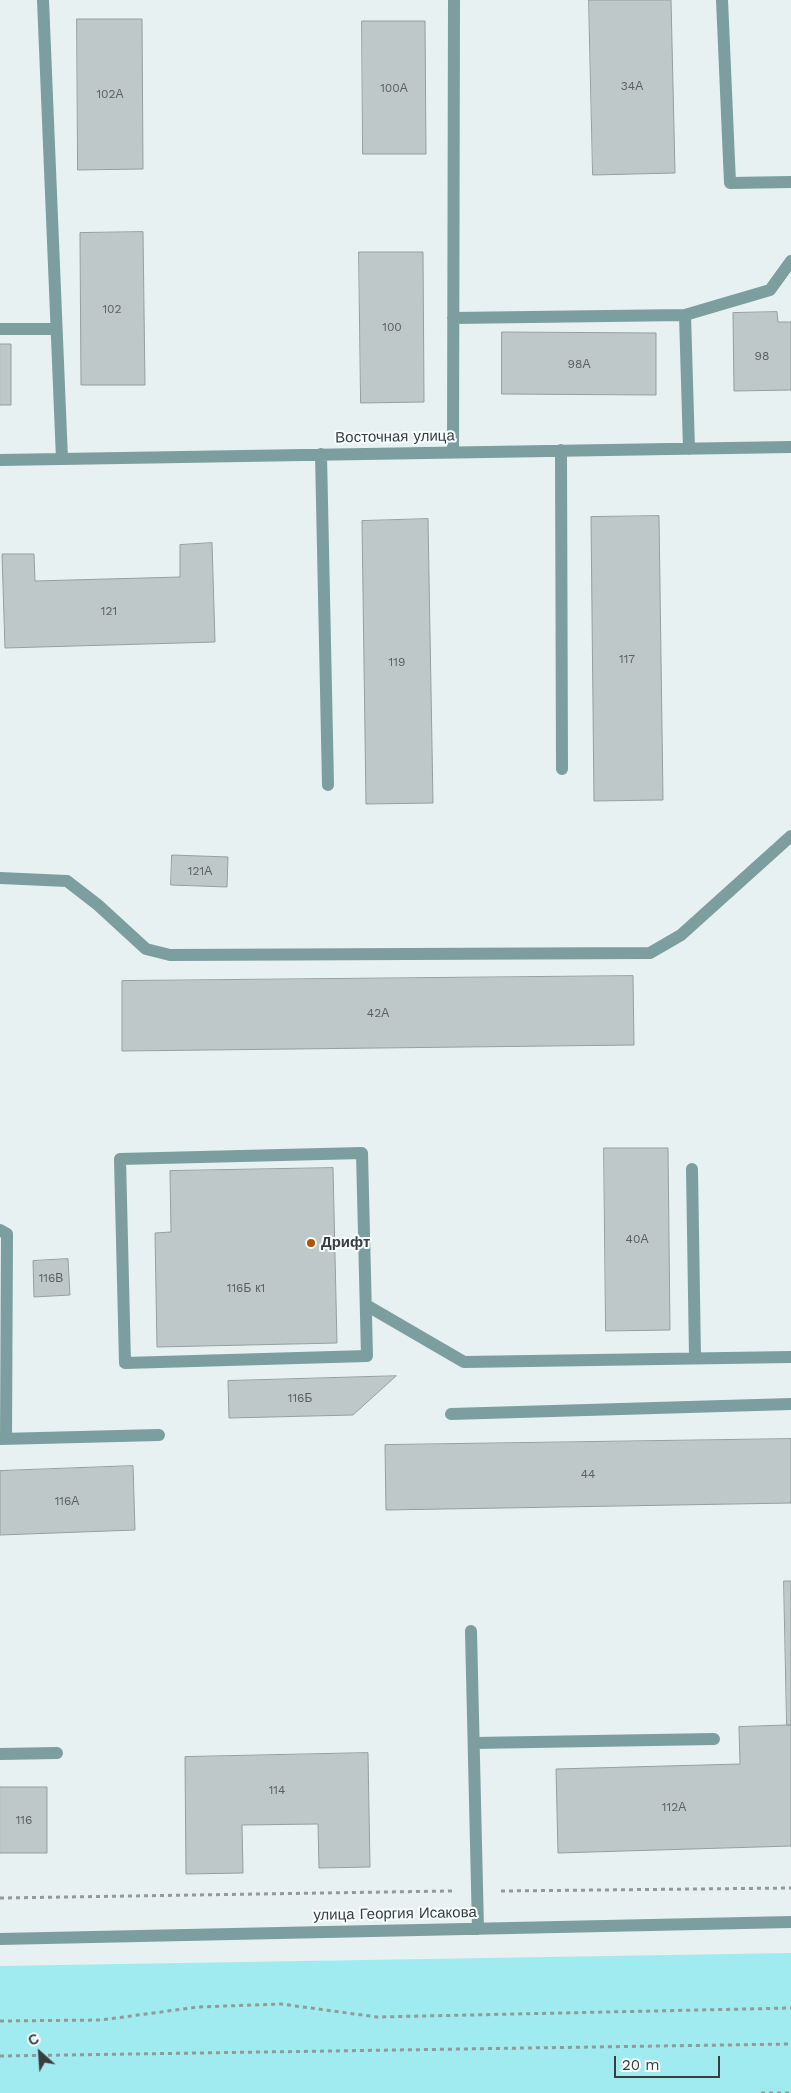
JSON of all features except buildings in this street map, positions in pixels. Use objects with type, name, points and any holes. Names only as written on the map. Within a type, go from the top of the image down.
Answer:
[{"type":"street","points":[[43,0],[62,459]]},
{"type":"street","points":[[453,452],[454,0]]},
{"type":"street","points":[[722,0],[730,183],[791,182]]},
{"type":"street","points":[[453,318],[685,316],[770,290],[791,261]]},
{"type":"street","points":[[685,316],[689,449]]},
{"type":"street","points":[[0,329],[56,329]]},
{"type":"street","name":"Восточная улица","points":[[0,460],[791,447]]},
{"type":"street","points":[[561,450],[562,769]]},
{"type":"street","points":[[322,454],[328,785]]},
{"type":"street","points":[[0,878],[67,881],[98,905],[146,949],[170,955],[650,953],[680,935],[791,836]]},
{"type":"street","points":[[362,1153],[366,1305],[367,1356],[125,1363],[120,1159],[362,1153]]},
{"type":"street","points":[[692,1169],[695,1358]]},
{"type":"street","points":[[0,1230],[6,1234],[3,1439],[159,1435]]},
{"type":"street","points":[[366,1305],[464,1362],[791,1357]]},
{"type":"street","points":[[451,1414],[791,1404]]},
{"type":"street","points":[[471,1630],[478,1928]]},
{"type":"street","points":[[474,1743],[714,1739]]},
{"type":"street","points":[[0,1754],[57,1753]]},
{"type":"street","name":"улица Георгия Исакова","points":[[0,1939],[791,1922]]},
{"type":"path","points":[[0,1898],[791,1888]]},
{"type":"path","points":[[0,2021],[101,2020],[198,2007],[281,2004],[377,2017],[791,2008]]},
{"type":"path","points":[[0,2056],[791,2044]]},
{"type":"path","points":[[761,2093],[791,2092]]},
{"type":"shaded area","points":[[791,1953],[791,2093],[0,2093],[0,1966]]},
{"type":"place","name":"Дрифт","points":[[311,1243]]}]
